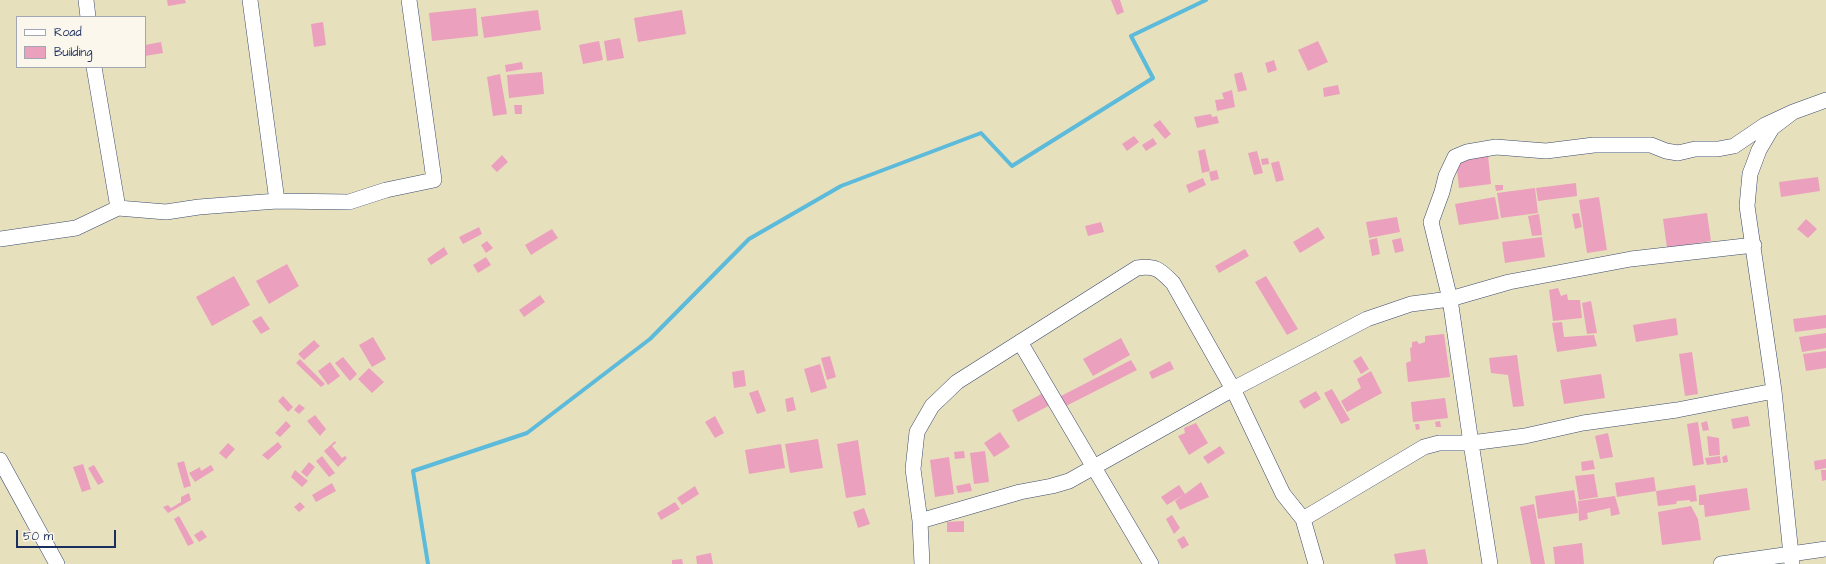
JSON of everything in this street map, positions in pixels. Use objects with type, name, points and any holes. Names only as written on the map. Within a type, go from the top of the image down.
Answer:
[{"type":"street","points":[[86,0],[88,16]]},
{"type":"street","points":[[250,0],[277,201]]},
{"type":"street","points":[[0,239],[76,228],[118,208],[166,212],[199,207],[277,201],[349,202],[386,190],[434,180],[412,1]]},
{"type":"street","points":[[94,68],[118,208]]},
{"type":"street","points":[[1490,564],[1450,300],[1431,222],[1446,176],[1455,157],[1467,152],[1496,147],[1546,152],[1601,145],[1651,145],[1666,151],[1678,152],[1695,149],[1718,149],[1734,146],[1765,124],[1826,100]]},
{"type":"street","points":[[1791,559],[1774,391],[1754,245],[1747,206],[1750,174],[1759,150],[1772,128],[1794,112]]},
{"type":"street","points":[[920,521],[1020,492],[1069,481],[1095,468],[1233,389],[1367,318],[1411,304],[1450,300],[1509,282],[1631,260],[1754,245]]},
{"type":"street","points":[[922,564],[920,521],[913,468],[917,432],[932,406],[957,382],[1137,268],[1149,266],[1160,270],[1173,283],[1233,389],[1283,494],[1303,519],[1316,564]]},
{"type":"street","points":[[1020,342],[1151,564]]},
{"type":"street","points":[[1303,519],[1424,447],[1439,443],[1471,443],[1525,436],[1583,423],[1678,410],[1774,391]]},
{"type":"street","points":[[0,460],[56,564]]},
{"type":"street","points":[[1721,564],[1791,559],[1826,549]]},
{"type":"building","points":[[167,0],[185,0],[186,3],[168,6]]},
{"type":"building","points":[[1111,0],[1120,0],[1124,12],[1117,15]]},
{"type":"building","points":[[476,8],[478,36],[432,41],[429,13]]},
{"type":"building","points":[[538,10],[541,30],[484,38],[481,17]]},
{"type":"building","points":[[682,10],[686,34],[638,42],[634,18]]},
{"type":"building","points":[[323,22],[326,45],[314,47],[311,24]]},
{"type":"building","points":[[620,38],[624,58],[607,61],[604,41]]},
{"type":"building","points":[[599,41],[603,60],[583,64],[579,45]]},
{"type":"building","points":[[1318,41],[1328,62],[1308,71],[1298,50]]},
{"type":"building","points":[[161,42],[163,53],[146,56],[146,45]]},
{"type":"building","points":[[1274,60],[1277,70],[1268,73],[1265,63]]},
{"type":"building","points":[[522,62],[523,69],[506,72],[505,65]]},
{"type":"building","points":[[542,72],[544,94],[509,98],[507,75]]},
{"type":"building","points":[[1242,72],[1247,90],[1238,92],[1234,74]]},
{"type":"building","points":[[500,74],[507,114],[493,116],[487,77]]},
{"type":"building","points":[[1338,85],[1340,94],[1324,97],[1323,88]]},
{"type":"building","points":[[1232,90],[1235,107],[1217,111],[1215,100],[1224,99],[1222,93]]},
{"type":"building","points":[[514,105],[522,105],[522,114],[515,114]]},
{"type":"building","points":[[1211,114],[1212,117],[1217,116],[1219,123],[1197,128],[1194,117]]},
{"type":"building","points":[[1160,120],[1171,134],[1165,139],[1153,125]]},
{"type":"building","points":[[1134,136],[1139,142],[1127,151],[1122,144]]},
{"type":"building","points":[[1153,138],[1157,144],[1146,151],[1142,145]]},
{"type":"building","points":[[1205,149],[1210,171],[1202,173],[1198,151]]},
{"type":"building","points":[[1257,151],[1263,173],[1254,175],[1248,153]]},
{"type":"building","points":[[502,155],[508,162],[497,172],[491,166]]},
{"type":"building","points":[[1488,155],[1491,184],[1459,188],[1456,159]]},
{"type":"building","points":[[1268,158],[1269,164],[1262,165],[1261,159]]},
{"type":"building","points":[[1279,161],[1284,180],[1276,182],[1271,163]]},
{"type":"building","points":[[1217,170],[1219,179],[1211,181],[1209,172]]},
{"type":"building","points":[[1818,177],[1820,191],[1781,197],[1779,182]]},
{"type":"building","points":[[1203,178],[1206,185],[1189,193],[1186,185]]},
{"type":"building","points":[[1576,183],[1577,196],[1538,201],[1536,188]]},
{"type":"building","points":[[1495,185],[1503,185],[1503,190],[1496,191]]},
{"type":"building","points":[[1535,188],[1538,213],[1501,218],[1497,193]]},
{"type":"building","points":[[1495,197],[1499,219],[1459,225],[1455,204]]},
{"type":"building","points":[[1599,197],[1607,250],[1587,253],[1579,200]]},
{"type":"building","points":[[1579,213],[1582,227],[1575,229],[1572,214]]},
{"type":"building","points":[[1707,213],[1711,241],[1667,248],[1663,219]]},
{"type":"building","points":[[1539,214],[1542,235],[1532,236],[1528,216]]},
{"type":"building","points":[[1397,217],[1400,232],[1369,238],[1366,222]]},
{"type":"building","points":[[1806,219],[1817,229],[1808,238],[1797,229]]},
{"type":"building","points":[[1101,222],[1104,232],[1088,236],[1085,226]]},
{"type":"building","points":[[479,227],[482,234],[463,244],[459,237]]},
{"type":"building","points":[[1318,227],[1325,238],[1300,253],[1293,242]]},
{"type":"building","points":[[552,229],[558,238],[531,255],[525,245]]},
{"type":"building","points":[[1542,237],[1545,257],[1505,263],[1502,242]]},
{"type":"building","points":[[1377,238],[1380,254],[1372,256],[1369,240]]},
{"type":"building","points":[[1401,238],[1404,251],[1395,253],[1392,240]]},
{"type":"building","points":[[487,241],[493,248],[486,253],[481,245]]},
{"type":"building","points":[[444,247],[448,254],[431,265],[427,259]]},
{"type":"building","points":[[1245,249],[1249,256],[1219,273],[1215,266]]},
{"type":"building","points":[[486,257],[491,265],[478,273],[473,265]]},
{"type":"building","points":[[287,264],[299,286],[269,304],[256,281]]},
{"type":"building","points":[[234,276],[250,305],[212,326],[196,297]]},
{"type":"building","points":[[1266,276],[1298,329],[1287,335],[1255,282]]},
{"type":"building","points":[[1558,288],[1561,296],[1567,294],[1568,300],[1580,300],[1582,318],[1553,321],[1549,290]]},
{"type":"building","points":[[540,295],[545,302],[524,317],[519,310]]},
{"type":"building","points":[[1591,301],[1597,333],[1587,334],[1582,303]]},
{"type":"building","points":[[1826,315],[1826,328],[1795,332],[1793,319]]},
{"type":"building","points":[[261,316],[270,329],[261,334],[252,321]]},
{"type":"building","points":[[1676,318],[1678,335],[1636,342],[1633,325]]},
{"type":"building","points":[[1562,322],[1564,337],[1594,335],[1597,346],[1557,352],[1552,323]]},
{"type":"building","points":[[1826,333],[1826,348],[1802,352],[1799,337]]},
{"type":"building","points":[[1444,334],[1450,377],[1408,382],[1406,363],[1411,361],[1410,348],[1412,347],[1412,342],[1417,341],[1419,344],[1425,342],[1425,336]]},
{"type":"building","points":[[373,337],[386,359],[372,367],[359,345]]},
{"type":"building","points":[[1121,338],[1130,355],[1093,376],[1083,359]]},
{"type":"building","points":[[314,340],[320,346],[304,360],[298,354]]},
{"type":"building","points":[[1826,351],[1826,368],[1806,371],[1803,354]]},
{"type":"building","points":[[1692,352],[1698,394],[1685,396],[1679,354]]},
{"type":"building","points":[[1517,355],[1524,406],[1513,407],[1508,375],[1491,373],[1489,358]]},
{"type":"building","points":[[830,356],[836,377],[827,380],[821,358]]},
{"type":"building","points":[[1361,356],[1369,369],[1361,374],[1353,361]]},
{"type":"building","points":[[343,357],[357,374],[350,381],[335,363]]},
{"type":"building","points":[[300,359],[325,384],[321,387],[296,363]]},
{"type":"building","points":[[1131,360],[1137,370],[1064,407],[1059,397]]},
{"type":"building","points":[[1170,361],[1174,369],[1152,379],[1149,372]]},
{"type":"building","points":[[330,362],[340,376],[328,385],[318,371]]},
{"type":"building","points":[[820,364],[827,388],[811,393],[804,369]]},
{"type":"building","points":[[369,368],[384,382],[372,393],[358,379]]},
{"type":"building","points":[[744,370],[746,386],[734,388],[732,372]]},
{"type":"building","points":[[1371,371],[1382,393],[1347,412],[1341,401],[1361,388],[1357,379]]},
{"type":"building","points":[[1601,374],[1605,398],[1564,404],[1560,380]]},
{"type":"building","points":[[1332,389],[1350,420],[1341,424],[1324,393]]},
{"type":"building","points":[[758,390],[766,411],[757,414],[749,393]]},
{"type":"building","points":[[1316,391],[1321,399],[1304,409],[1299,401]]},
{"type":"building","points":[[1045,392],[1052,404],[1018,422],[1012,410]]},
{"type":"building","points":[[283,396],[293,407],[288,412],[278,401]]},
{"type":"building","points":[[793,397],[796,410],[787,412],[785,399]]},
{"type":"building","points":[[1445,398],[1448,418],[1413,422],[1411,402]]},
{"type":"building","points":[[299,404],[305,408],[299,414],[294,410]]},
{"type":"building","points":[[315,415],[326,429],[320,436],[307,421]]},
{"type":"building","points":[[715,416],[724,433],[715,438],[705,422]]},
{"type":"building","points":[[1748,416],[1750,426],[1733,429],[1731,419]]},
{"type":"building","points":[[286,421],[291,426],[280,437],[275,433]]},
{"type":"building","points":[[1440,421],[1441,427],[1436,427],[1435,422]]},
{"type":"building","points":[[1707,421],[1709,430],[1703,431],[1701,423]]},
{"type":"building","points":[[1698,422],[1704,464],[1693,466],[1687,424]]},
{"type":"building","points":[[1196,423],[1208,443],[1189,455],[1178,436],[1185,433],[1184,428]]},
{"type":"building","points":[[1415,424],[1419,424],[1420,429],[1416,430]]},
{"type":"building","points":[[1000,432],[1010,447],[994,457],[984,443]]},
{"type":"building","points":[[1608,433],[1613,457],[1600,459],[1595,436]]},
{"type":"building","points":[[1707,436],[1719,438],[1720,455],[1709,456]]},
{"type":"building","points":[[818,439],[823,468],[790,473],[785,444]]},
{"type":"building","points":[[858,440],[866,495],[846,498],[837,444]]},
{"type":"building","points":[[335,441],[336,443],[332,446],[342,458],[345,456],[347,458],[338,467],[324,451]]},
{"type":"building","points":[[278,442],[282,447],[268,460],[262,455]]},
{"type":"building","points":[[228,443],[235,449],[226,459],[219,453]]},
{"type":"building","points":[[781,444],[785,468],[749,474],[745,450]]},
{"type":"building","points":[[1220,446],[1225,453],[1208,464],[1203,457]]},
{"type":"building","points":[[964,451],[965,458],[955,459],[954,452]]},
{"type":"building","points":[[985,451],[989,482],[974,484],[970,453]]},
{"type":"building","points":[[1727,455],[1728,462],[1723,463],[1722,457]]},
{"type":"building","points":[[322,456],[335,473],[329,477],[316,461]]},
{"type":"building","points":[[1720,456],[1721,463],[1707,465],[1705,458]]},
{"type":"building","points":[[949,457],[954,494],[935,497],[930,460]]},
{"type":"building","points":[[1826,459],[1826,468],[1815,470],[1814,461]]},
{"type":"building","points":[[1593,460],[1595,469],[1582,471],[1581,462]]},
{"type":"building","points":[[184,461],[191,486],[184,488],[177,463]]},
{"type":"building","points":[[309,462],[315,467],[307,477],[301,472]]},
{"type":"building","points":[[83,464],[91,489],[82,492],[73,467]]},
{"type":"building","points":[[94,465],[104,482],[98,485],[88,468]]},
{"type":"building","points":[[211,465],[214,470],[195,482],[189,473],[200,467],[201,471]]},
{"type":"building","points":[[295,470],[308,481],[302,487],[291,477]]},
{"type":"building","points":[[1821,470],[1826,470],[1826,480],[1822,481]]},
{"type":"building","points":[[1594,474],[1598,497],[1579,500],[1575,476]]},
{"type":"building","points":[[1654,477],[1656,491],[1617,497],[1615,483]]},
{"type":"building","points":[[1201,482],[1209,497],[1180,510],[1175,501],[1183,495],[1167,505],[1161,497],[1179,485],[1185,494]]},
{"type":"building","points":[[332,483],[336,491],[316,502],[312,495]]},
{"type":"building","points":[[970,483],[972,491],[958,493],[956,486]]},
{"type":"building","points":[[1695,485],[1697,501],[1677,501],[1676,504],[1658,506],[1656,491]]},
{"type":"building","points":[[695,486],[699,494],[682,505],[677,498]]},
{"type":"building","points":[[1747,488],[1750,510],[1705,517],[1704,505],[1699,505],[1699,495]]},
{"type":"building","points":[[1574,490],[1578,513],[1538,519],[1535,496]]},
{"type":"building","points":[[189,493],[191,500],[168,513],[163,507],[168,505],[171,508],[181,502],[181,497]]},
{"type":"building","points":[[1615,496],[1620,514],[1611,516],[1610,508],[1587,513],[1588,519],[1579,521],[1578,501]]},
{"type":"building","points":[[300,502],[305,507],[299,512],[294,507]]},
{"type":"building","points":[[675,502],[680,509],[661,520],[657,513]]},
{"type":"building","points":[[1534,504],[1545,564],[1531,564],[1520,507]]},
{"type":"building","points":[[1691,506],[1698,519],[1701,540],[1662,545],[1658,512]]},
{"type":"building","points":[[864,508],[870,524],[858,528],[853,512]]},
{"type":"building","points":[[1172,515],[1180,528],[1174,534],[1166,519]]},
{"type":"building","points":[[179,516],[194,543],[188,546],[174,519]]},
{"type":"building","points":[[964,521],[964,532],[947,532],[947,522]]},
{"type":"building","points":[[202,530],[207,537],[199,542],[194,535]]},
{"type":"building","points":[[1184,536],[1189,545],[1182,549],[1177,540]]},
{"type":"building","points":[[1582,543],[1584,564],[1555,564],[1553,547]]},
{"type":"building","points":[[1425,549],[1428,564],[1396,564],[1394,554]]},
{"type":"building","points":[[711,553],[713,564],[697,564],[696,556]]},
{"type":"building","points":[[682,559],[683,564],[672,564],[672,560]]},
{"type":"waterway","points":[[428,564],[413,471],[527,433],[650,339],[749,239],[841,186],[981,133],[1012,166],[1153,78],[1131,36],[1206,0]]}]
